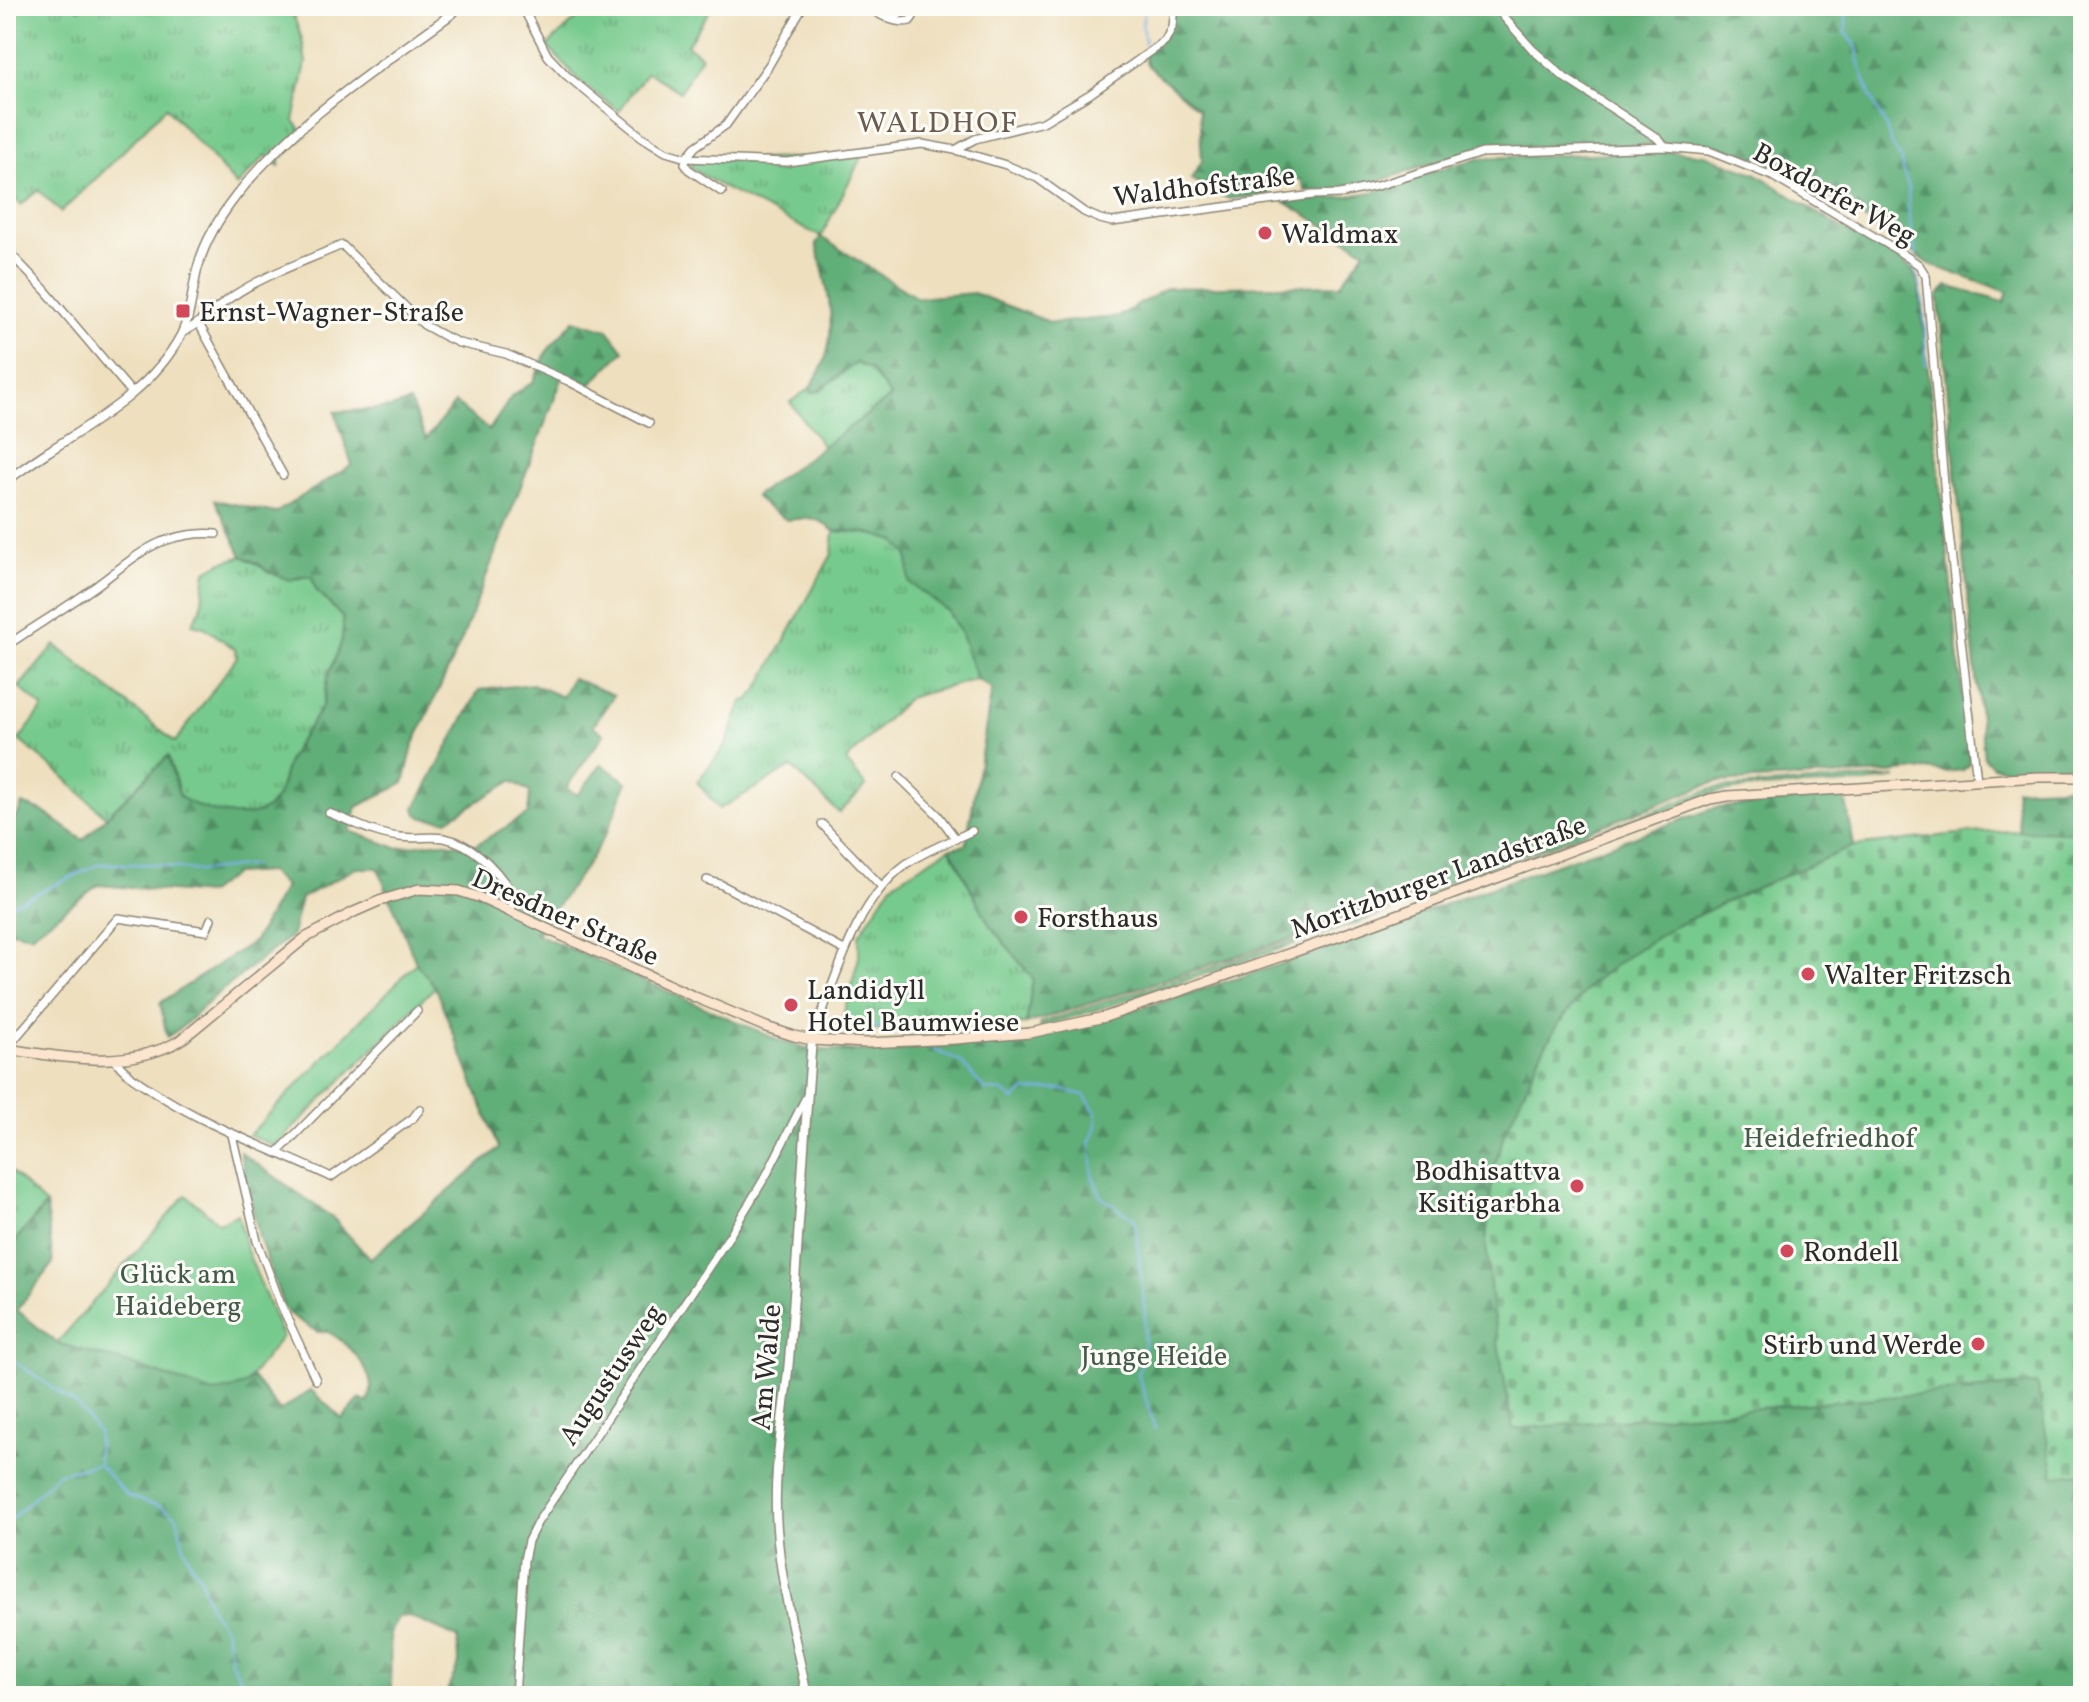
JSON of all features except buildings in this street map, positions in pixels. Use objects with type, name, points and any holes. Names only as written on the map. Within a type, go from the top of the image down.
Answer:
[{"type":"main road","name":"Moritzburger Landstraße","points":[[812,1040],[866,1043],[955,1039],[1030,1033],[1105,1017],[1340,936],[1710,799],[2083,777]]},
{"type":"main road","name":"Dresdner Straße","points":[[6,1049],[115,1060],[144,1056],[168,1047],[181,1040],[305,938],[379,901],[419,889],[459,891],[478,897],[746,1019],[812,1040]]},
{"type":"street","points":[[6,481],[106,415],[160,364],[182,333],[204,247],[216,222],[295,133],[333,100],[459,6]]},
{"type":"street","points":[[522,6],[548,56],[566,75],[642,137],[666,152],[686,158]]},
{"type":"street","points":[[722,192],[688,169],[686,158],[695,147],[726,125],[764,73],[803,6]]},
{"type":"street","points":[[867,6],[890,19]]},
{"type":"street","points":[[955,150],[975,139],[1043,122],[1090,94],[1165,41],[1172,27],[1174,6]]},
{"type":"street","points":[[1494,6],[1533,50],[1565,78],[1656,137],[1666,147]]},
{"type":"street","name":"Waldhofstraße","points":[[686,158],[787,162],[922,144],[1006,165],[1037,178],[1084,212],[1112,222],[1313,195]]},
{"type":"street","name":"Boxdorfer Weg","points":[[1313,195],[1340,194],[1377,186],[1482,153],[1666,147],[1709,151],[1772,176],[1919,265],[1926,276],[1946,507],[1977,781]]},
{"type":"street","points":[[182,333],[199,324],[233,296],[342,245],[424,325],[459,343],[516,358],[649,423]]},
{"type":"street","points":[[6,249],[132,393]]},
{"type":"street","points":[[199,324],[283,475]]},
{"type":"street","points":[[6,646],[154,546],[204,533],[216,534]]},
{"type":"street","points":[[899,777],[938,815],[956,839]]},
{"type":"street","points":[[329,813],[399,837],[442,838],[469,847],[507,884],[514,896],[510,913]]},
{"type":"street","points":[[822,824],[882,887]]},
{"type":"street","points":[[812,1040],[844,950],[882,887],[909,862],[972,831]]},
{"type":"street","points":[[707,880],[844,950]]},
{"type":"street","points":[[6,1049],[118,918],[206,931],[211,919]]},
{"type":"street","points":[[278,1152],[417,1011]]},
{"type":"street","name":"Am Walde","points":[[807,1696],[776,1528],[777,1464],[789,1364],[812,1040]]},
{"type":"street","points":[[115,1060],[123,1072],[182,1110],[331,1177],[413,1118],[420,1109]]},
{"type":"street","name":"Augustusweg","points":[[515,1696],[528,1541],[537,1523],[730,1235],[767,1174],[806,1097]]},
{"type":"street","points":[[232,1135],[257,1241],[286,1317],[316,1380]]},
{"type":"green space","points":[[6,6],[75,6],[79,10],[84,6],[290,6],[302,39],[306,63],[294,121],[306,135],[280,159],[279,166],[266,155],[237,186],[166,107],[61,212],[38,190],[21,205],[6,189]]},
{"type":"green space","points":[[588,6],[713,6],[687,45],[701,56],[680,92],[647,72],[619,111],[583,84],[547,46]]},
{"type":"green space","points":[[1172,6],[2083,6],[2083,764],[2010,770],[1993,766],[1984,758],[1938,295],[1947,286],[2004,302],[2008,292],[1933,266],[1836,200],[1758,158],[1710,144],[1480,148],[1376,182],[1338,190],[1305,191],[1301,179],[1266,182],[1270,194],[1229,199],[1191,179],[1202,161],[1199,110],[1147,65],[1144,55],[1166,35]]},
{"type":"green space","points":[[1669,151],[1705,155],[1757,174],[1912,269],[1919,285],[1970,764],[1963,770],[1945,772],[1926,769],[1715,782],[1557,843],[1293,938],[1026,1024],[1033,979],[989,924],[950,848],[966,845],[992,689],[977,679],[961,634],[948,611],[909,582],[908,556],[896,541],[868,533],[834,531],[820,521],[808,518],[787,520],[755,496],[891,397],[870,369],[856,363],[812,393],[810,388],[829,346],[831,316],[816,244],[821,237],[917,298],[974,293],[1052,323],[1117,317],[1167,288],[1340,285],[1365,251],[1285,202],[1378,191],[1483,158]]},
{"type":"green space","points":[[862,156],[821,237],[722,187],[690,167],[694,161]]},
{"type":"green space","name":"Junge Heide","points":[[574,320],[608,330],[624,351],[590,385],[564,374],[462,639],[413,746],[404,783],[357,807],[350,831],[397,848],[440,842],[472,847],[528,814],[530,792],[512,781],[447,820],[424,818],[417,814],[415,808],[479,690],[533,684],[562,697],[572,678],[614,695],[593,726],[604,734],[566,788],[578,795],[601,764],[627,782],[608,830],[537,934],[783,1042],[816,1050],[866,1051],[979,1044],[1033,1037],[1166,1001],[1349,942],[1461,898],[1715,808],[1845,796],[1854,846],[1734,898],[1674,927],[1630,954],[1592,983],[1558,1024],[1541,1053],[1505,1135],[1493,1171],[1486,1243],[1493,1314],[1513,1429],[2038,1384],[2054,1475],[2083,1473],[2083,1696],[445,1696],[459,1663],[458,1638],[409,1616],[398,1617],[390,1633],[391,1696],[6,1696],[6,1454],[15,1451],[6,1440],[6,1251],[46,1205],[53,1263],[17,1310],[57,1343],[214,1393],[245,1385],[253,1378],[280,1411],[311,1390],[342,1419],[360,1399],[367,1403],[371,1393],[367,1372],[353,1352],[335,1336],[327,1331],[317,1332],[284,1308],[259,1237],[240,1152],[333,1218],[370,1259],[499,1148],[435,987],[416,963],[378,868],[356,868],[301,898],[292,935],[167,1037],[160,1003],[254,941],[285,886],[269,872],[234,874],[207,894],[98,885],[31,935],[6,930],[6,822],[17,816],[22,804],[42,811],[83,840],[168,756],[180,797],[189,802],[236,815],[258,813],[267,808],[278,793],[290,756],[322,706],[328,676],[341,643],[343,618],[316,590],[312,577],[290,580],[242,556],[215,500],[275,513],[352,465],[335,412],[391,408],[410,402],[426,439],[455,403],[489,430],[512,396],[533,382],[547,351]]},
{"type":"green space","points":[[856,362],[870,369],[891,397],[823,447],[790,402],[810,388],[812,393],[820,390]]},
{"type":"green space","points":[[834,531],[876,535],[903,548],[909,560],[909,582],[948,611],[961,634],[977,679],[908,698],[846,761],[866,786],[839,813],[792,767],[719,809],[697,782],[726,745],[742,702],[757,691],[832,554]]},
{"type":"green space","points":[[242,556],[286,578],[312,577],[316,590],[343,618],[341,643],[328,676],[322,706],[290,756],[276,798],[267,808],[248,815],[224,813],[200,806],[180,797],[168,756],[106,817],[19,740],[43,708],[19,687],[55,645],[175,742],[237,657],[235,649],[204,627],[192,624],[201,608],[206,571]]},
{"type":"green space","points":[[1897,777],[1866,783],[1714,793],[1484,878],[1483,874],[1715,788]]},
{"type":"green space","points":[[2083,786],[2083,832],[2019,831],[2015,789]]},
{"type":"green space","name":"Heidefriedhof","points":[[2083,832],[2083,1473],[2054,1476],[2037,1384],[1513,1429],[1493,1314],[1486,1243],[1493,1171],[1504,1135],[1541,1053],[1558,1024],[1592,983],[1630,954],[1674,927],[1854,846],[1966,833]]},
{"type":"green space","points":[[950,848],[989,924],[1034,979],[1026,1024],[839,1032],[859,957],[859,935],[892,884]]},
{"type":"green space","points":[[1472,877],[1477,880],[1259,956],[1040,1027],[1041,1023],[1293,941]]},
{"type":"green space","points":[[416,963],[435,987],[275,1146],[249,1135]]},
{"type":"green space","points":[[6,1167],[46,1205],[6,1251]]},
{"type":"green space","name":"Glück am Haideberg","points":[[186,1195],[219,1223],[238,1214],[246,1248],[282,1336],[245,1385],[214,1393],[57,1343]]},
{"type":"waterway","points":[[1145,6],[1142,26],[1145,43]]},
{"type":"waterway","points":[[1844,6],[1846,33],[1856,45],[1871,98],[1901,160],[1908,188],[1909,218],[1916,255]]},
{"type":"waterway","points":[[1915,267],[1923,303],[1926,365]]},
{"type":"waterway","points":[[7,906],[99,864],[153,864],[199,871],[253,865]]},
{"type":"waterway","points":[[844,1024],[931,1032]]},
{"type":"waterway","points":[[934,1050],[961,1062],[985,1090],[1003,1091],[1014,1100],[1024,1091],[1059,1089],[1084,1095],[1097,1114],[1097,1126],[1090,1143],[1093,1177],[1102,1198],[1135,1219],[1145,1316],[1143,1358],[1138,1374],[1155,1429]]},
{"type":"waterway","points":[[6,1355],[78,1406],[98,1432],[98,1462]]},
{"type":"waterway","points":[[6,1524],[59,1473],[98,1464],[128,1496],[162,1507],[177,1517],[190,1562],[200,1578],[209,1606],[226,1631],[231,1662],[242,1680],[269,1696]]},
{"type":"place","name":"Waldmax","points":[[1265,233]]},
{"type":"place","name":"Ernst-Wagner-Straße","points":[[183,311]]},
{"type":"place","name":"Forsthaus","points":[[1021,917]]},
{"type":"place","name":"Walter Fritzsch","points":[[1808,974]]},
{"type":"place","name":"Landidyll Hotel Baumwiese","points":[[791,1005]]},
{"type":"place","name":"Bodhisattva Ksitigarbha","points":[[1577,1186]]},
{"type":"place","name":"Rondell","points":[[1787,1251]]},
{"type":"place","name":"Stirb und Werde","points":[[1978,1344]]},
{"type":"district","name":"WALDHOF","points":[[938,122]]}]
